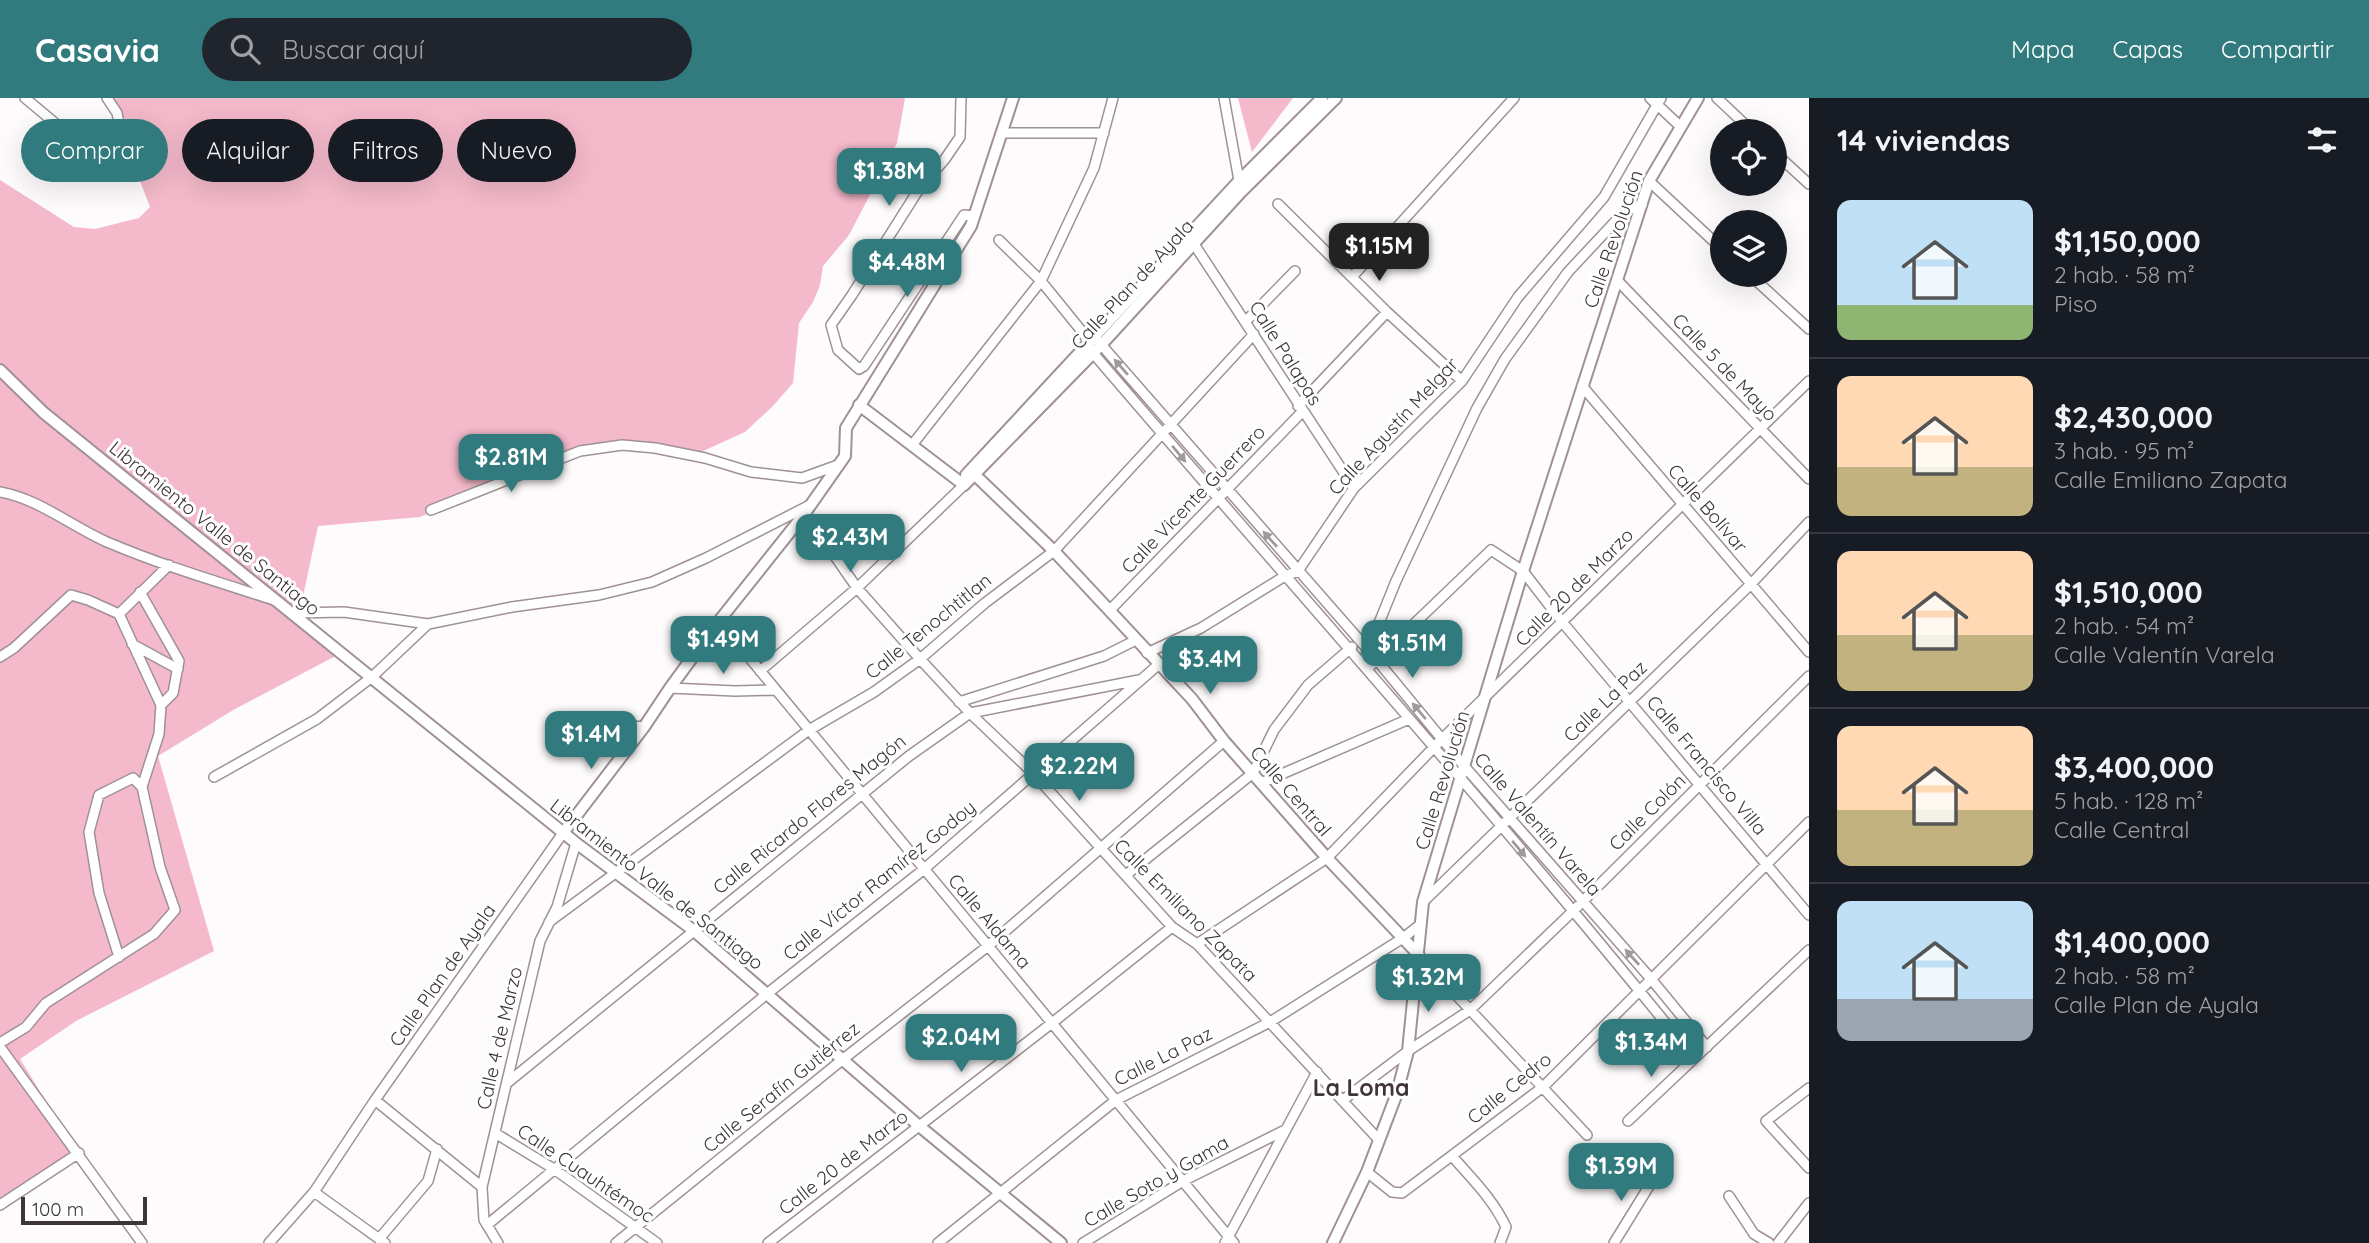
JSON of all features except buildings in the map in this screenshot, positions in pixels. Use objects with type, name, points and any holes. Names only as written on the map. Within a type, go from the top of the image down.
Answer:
[{"type":"street","points":[[25,98],[50,119]]},
{"type":"street","points":[[107,98],[118,119]]},
{"type":"street","points":[[961,98],[960,137],[919,189],[831,325],[838,350],[859,369],[864,366],[964,215],[974,216]]},
{"type":"street","points":[[431,510],[580,451],[622,445],[655,448],[705,458],[751,472],[802,478],[838,466],[845,456],[846,428],[971,226],[1013,98]]},
{"type":"street","points":[[912,445],[1041,281],[1094,168],[1113,98]]},
{"type":"street","points":[[1224,98],[1240,186]]},
{"type":"street","name":"Calle Plan de Ayala","points":[[760,671],[858,588],[954,494],[1322,98]]},
{"type":"street","name":"Calle Plan de Ayala","points":[[1240,186],[1336,98]]},
{"type":"street","points":[[1352,277],[1514,98]]},
{"type":"street","name":"Calle Revolución","points":[[1333,1243],[1367,1172],[1397,1093],[1408,1051],[1423,902],[1582,386],[1649,181],[1678,124],[1699,98]]},
{"type":"street","points":[[1717,98],[1739,119]]},
{"type":"street","points":[[1657,103],[1678,124]]},
{"type":"street","name":"Calle Agustín Melgar","points":[[1298,570],[1354,488],[1462,381],[1518,297],[1604,197],[1657,103]]},
{"type":"street","points":[[1003,133],[1104,133]]},
{"type":"street","points":[[1787,164],[1809,184]]},
{"type":"street","points":[[1649,181],[1710,237]]},
{"type":"street","points":[[1278,204],[1387,312],[1462,381]]},
{"type":"street","points":[[1364,666],[1396,581],[1471,420],[1505,359],[1568,272],[1625,211],[1642,205]]},
{"type":"street","name":"Calle Palapas","points":[[1191,239],[1354,488]]},
{"type":"street","points":[[999,240],[1041,281],[1092,343]]},
{"type":"street","points":[[1246,321],[1295,271]]},
{"type":"street","name":"Calle 5 de Mayo","points":[[1617,280],[1809,479]]},
{"type":"street","points":[[1763,287],[1809,329]]},
{"type":"street","name":"Calle Vicente Guerrero","points":[[1110,610],[1226,490],[1387,312]]},
{"type":"street","name":"Calle Tenochtitlan","points":[[549,922],[809,730],[874,692],[920,659],[985,603],[1054,551],[1254,334]]},
{"type":"street","name":"Calle Valentín Varela","points":[[1092,343],[1171,424],[1376,659],[1465,767],[1652,980],[1707,1047]]},
{"type":"street","name":"Calle Valentín Varela","points":[[1092,343],[1162,434],[1364,666],[1694,1058]]},
{"type":"street","name":"Libramiento Valle de Santiago","points":[[0,370],[44,413],[576,844],[693,930],[918,1125],[1061,1243]]},
{"type":"street","name":"Calle 20 de Marzo","points":[[1197,944],[1326,858],[1442,739],[1809,382]]},
{"type":"street","name":"Calle Bolívar","points":[[1582,386],[1809,652]]},
{"type":"street","points":[[859,405],[962,484]]},
{"type":"street","name":"Calle Plan de Ayala","points":[[269,1243],[314,1192],[375,1100],[563,833],[644,727],[719,621],[838,466]]},
{"type":"street","name":"Calle Central","points":[[973,472],[1110,610],[1192,699],[1224,741],[1326,858],[1587,1135]]},
{"type":"street","points":[[0,492],[20,496],[106,541],[279,602]]},
{"type":"street","points":[[293,614],[344,612],[428,624],[512,607],[599,596],[652,582],[808,508]]},
{"type":"street","name":"Calle Emiliano Zapata","points":[[808,508],[858,588],[920,659],[959,702],[1033,773],[1172,927],[1197,944],[1379,1140]]},
{"type":"street","name":"Calle La Paz","points":[[1423,902],[1751,584],[1809,522]]},
{"type":"street","name":"Calle Francisco Villa","points":[[1376,659],[1491,550],[1523,571],[1563,623],[1809,915]]},
{"type":"street","points":[[119,614],[169,565]]},
{"type":"street","points":[[1147,653],[1201,628],[1298,570]]},
{"type":"street","points":[[140,592],[179,661],[173,693],[161,705]]},
{"type":"street","points":[[0,657],[14,648],[71,595],[88,600],[119,614],[161,705],[159,734],[142,787],[160,867],[175,910],[154,934],[46,1003],[26,1027],[0,1045],[142,1243]]},
{"type":"street","name":"Calle Aldama","points":[[719,621],[1183,1181],[1229,1241]]},
{"type":"street","points":[[214,777],[317,719],[372,677],[428,624]]},
{"type":"street","points":[[959,702],[1104,656],[1136,640]]},
{"type":"street","points":[[1126,875],[1253,773],[1274,730],[1308,685],[1359,641]]},
{"type":"street","points":[[132,645],[178,669]]},
{"type":"street","points":[[1364,666],[1376,659]]},
{"type":"street","name":"Calle Víctor Ramírez Godoy","points":[[487,1225],[768,993],[923,870],[1158,665]]},
{"type":"street","name":"Calle Colón","points":[[1343,1100],[1408,1051],[1470,1010],[1583,902],[1809,676]]},
{"type":"street","name":"Calle Ricardo Flores Magón","points":[[507,1083],[909,756],[970,713],[1140,680]]},
{"type":"street","points":[[670,688],[776,690]]},
{"type":"street","points":[[1261,783],[1409,719]]},
{"type":"street","points":[[571,736],[608,724],[644,727]]},
{"type":"street","name":"Calle Serafín Gutiérrez","points":[[616,1243],[988,946],[1224,741]]},
{"type":"street","points":[[119,957],[99,893],[89,832],[99,795],[133,778],[142,787]]},
{"type":"street","name":"Calle Cedro","points":[[1367,1172],[1392,1192],[1402,1193],[1543,1087],[1809,822]]},
{"type":"street","name":"Calle 4 de Marzo","points":[[498,1243],[484,1220],[482,1187],[540,941],[557,907],[576,844]]},
{"type":"street","name":"Calle La Paz","points":[[938,1243],[1116,1100],[1270,1022],[1421,924]]},
{"type":"street","name":"Calle 20 de Marzo","points":[[768,1243],[1172,927]]},
{"type":"street","points":[[1628,1121],[1809,950]]},
{"type":"street","points":[[1229,1241],[1317,1072]]},
{"type":"street","points":[[1809,1088],[1766,1121],[1809,1168]]},
{"type":"street","points":[[375,1100],[482,1187]]},
{"type":"street","name":"Calle Soto y Gama","points":[[1083,1243],[1183,1181],[1285,1130]]},
{"type":"street","name":"Calle Cuauhtémoc","points":[[495,1133],[554,1169],[657,1243]]},
{"type":"street","points":[[314,1192],[382,1241],[428,1181],[437,1149]]},
{"type":"street","points":[[0,1205],[79,1153]]},
{"type":"street","points":[[1452,1156],[1497,1208],[1506,1227],[1500,1243]]},
{"type":"street","points":[[1614,1243],[1654,1178]]},
{"type":"street","points":[[1729,1196],[1754,1234],[1769,1243]]},
{"type":"street","points":[[1778,1243],[1809,1203]]},
{"type":"shaded area","points":[[114,98],[905,98],[897,143],[849,235],[823,266],[820,285],[813,302],[799,323],[793,383],[745,432],[690,457],[651,448],[610,446],[539,470],[420,517],[318,526],[300,610],[345,651],[235,709],[158,756],[214,951],[76,1021],[20,1059],[81,1158],[0,1208],[0,180],[74,227],[95,229],[139,218],[150,207],[140,182],[168,182],[168,119],[125,119]]},
{"type":"shaded area","points":[[1238,98],[1293,98],[1252,152]]},
{"type":"district","name":"La Loma","points":[[1361,1088]]}]
